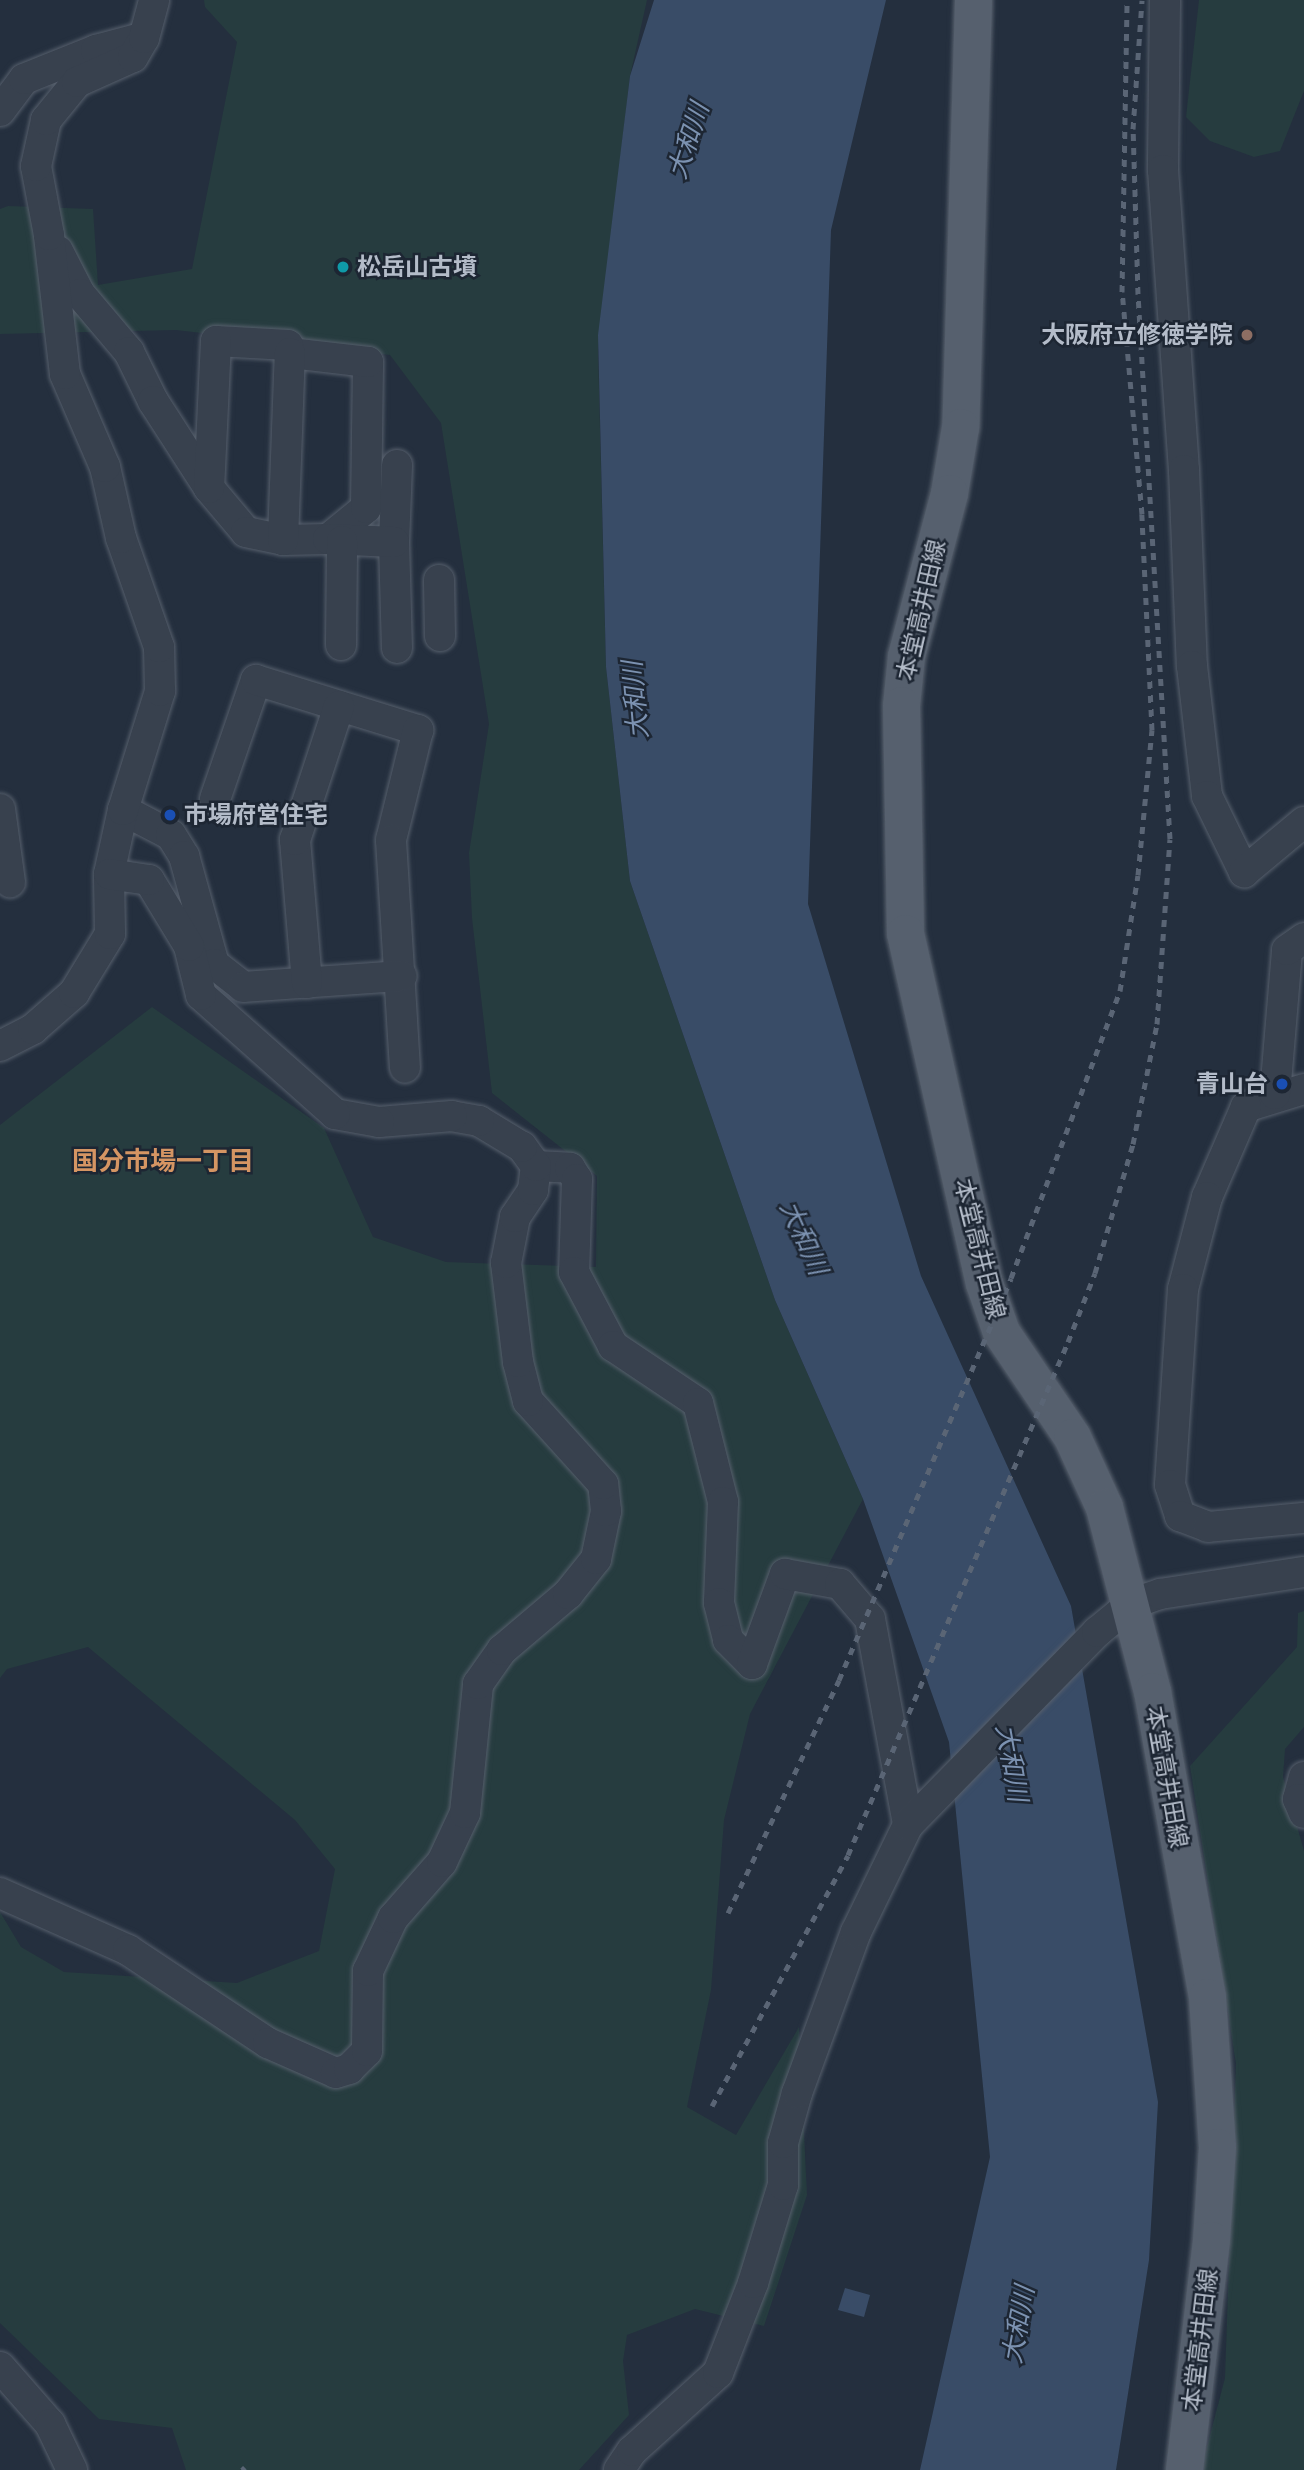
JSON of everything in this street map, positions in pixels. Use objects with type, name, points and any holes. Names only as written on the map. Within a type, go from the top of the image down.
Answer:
[{"type":"main road","name":"本堂高井田線","points":[[973,0],[960,427],[949,493],[906,656],[901,705],[905,933],[984,1283],[1001,1332],[1073,1437],[1104,1507],[1152,1691],[1207,1997],[1217,2147],[1211,2240],[1185,2470]]},
{"type":"street","points":[[0,1046],[33,1029],[74,993],[110,934],[109,874],[123,810],[160,691],[159,647],[121,538],[105,467],[65,374],[49,235],[36,166],[46,120],[77,82],[133,57],[144,38],[154,0]]},
{"type":"street","points":[[1165,0],[1163,170],[1184,470],[1192,666],[1207,796],[1244,872],[1304,822]]},
{"type":"street","points":[[0,111],[24,79],[96,50],[144,38]]},
{"type":"street","points":[[49,235],[80,294],[129,352],[153,401],[209,488],[246,532],[282,540],[394,542]]},
{"type":"street","points":[[209,488],[216,341],[288,345],[290,353],[282,540]]},
{"type":"street","points":[[290,353],[368,362],[366,508],[335,540],[341,645]]},
{"type":"street","points":[[397,466],[394,542],[397,648]]},
{"type":"street","points":[[395,597],[439,589],[440,636]]},
{"type":"street","points":[[215,799],[256,680],[418,730],[391,840],[402,976],[405,1068]]},
{"type":"street","points":[[307,983],[295,840],[339,706]]},
{"type":"street","points":[[0,809],[10,882]]},
{"type":"street","points":[[123,810],[171,835],[184,856],[214,964],[243,987],[402,976]]},
{"type":"street","points":[[0,1893],[128,1950],[268,2043],[336,2073],[349,2069],[367,2051],[368,1971],[393,1919],[442,1862],[465,1813],[478,1684],[502,1650],[568,1594],[596,1559],[606,1511],[603,1484],[528,1401],[519,1362],[506,1263],[515,1217],[533,1189],[536,1166],[522,1147],[479,1121],[452,1116],[379,1122],[335,1114],[201,995],[189,946],[149,880],[109,874]]},
{"type":"street","points":[[1304,938],[1287,950],[1290,1092],[1246,1107],[1207,1197],[1183,1289],[1170,1485],[1180,1516],[1208,1527],[1304,1517]]},
{"type":"street","points":[[536,1166],[570,1168],[577,1179],[575,1272],[614,1346],[698,1403],[723,1502],[719,1603],[728,1640],[752,1664],[785,1574],[840,1584],[870,1619],[914,1819]]},
{"type":"street","points":[[619,2470],[632,2451],[718,2373],[780,2197],[783,2143],[797,2093],[856,1932],[914,1819],[1097,1632],[1131,1604],[1160,1594],[1304,1572]]},
{"type":"street","points":[[1304,1777],[1298,1799],[1304,1813]]},
{"type":"street","points":[[0,2367],[50,2424],[72,2470]]},
{"type":"green space","points":[[204,0],[647,0],[630,76],[598,350],[606,667],[630,881],[775,1300],[863,1499],[750,1714],[724,1820],[711,1990],[687,2107],[736,2135],[799,2027],[807,2195],[764,2326],[695,2309],[627,2335],[623,2361],[629,2415],[579,2470],[186,2470],[172,2428],[99,2419],[0,2323],[0,1912],[21,1947],[64,1972],[237,1983],[319,1951],[335,1869],[295,1820],[88,1647],[7,1669],[0,1678],[0,1125],[152,1007],[324,1128],[373,1237],[446,1262],[596,1267],[597,1176],[492,1093],[472,918],[469,853],[489,724],[441,423],[390,355],[176,330],[0,334],[0,209],[8,206],[93,209],[98,285],[192,269],[237,42],[205,7]]},
{"type":"green space","points":[[1199,0],[1304,0],[1304,91],[1280,151],[1254,157],[1210,141],[1186,117]]},
{"type":"green space","points":[[1304,1611],[1304,1727],[1285,1749],[1283,1777],[1304,1851],[1304,2470],[1201,2470],[1225,2378],[1236,2064],[1190,1766],[1297,1647],[1298,1613]]},
{"type":"water","name":"大和川","points":[[654,0],[886,0],[831,230],[808,904],[921,1276],[1071,1606],[1158,2102],[1149,2260],[1116,2470],[920,2470],[990,2157],[949,1742],[863,1499],[775,1300],[630,881],[606,667],[598,335],[630,76]]},
{"type":"water","points":[[845,2288],[870,2295],[864,2317],[838,2310]]},
{"type":"railway","points":[[728,1913],[839,1680],[1011,1278],[1120,991],[1138,875],[1152,730],[1142,514],[1122,292],[1127,0]]},
{"type":"railway","points":[[712,2106],[848,1855],[1068,1342],[1095,1273],[1133,1144],[1157,1024],[1170,839],[1138,294],[1133,129],[1142,0]]},
{"type":"railway","points":[[242,2470],[245,2467]]},
{"type":"place","name":"松岳山古墳","points":[[343,267]]},
{"type":"place","name":"大阪府立修徳学院","points":[[1247,335]]},
{"type":"place","name":"市場府営住宅","points":[[170,815]]},
{"type":"place","name":"青山台","points":[[1282,1084]]},
{"type":"district","name":"国分市場一丁目","points":[[163,1162]]}]
